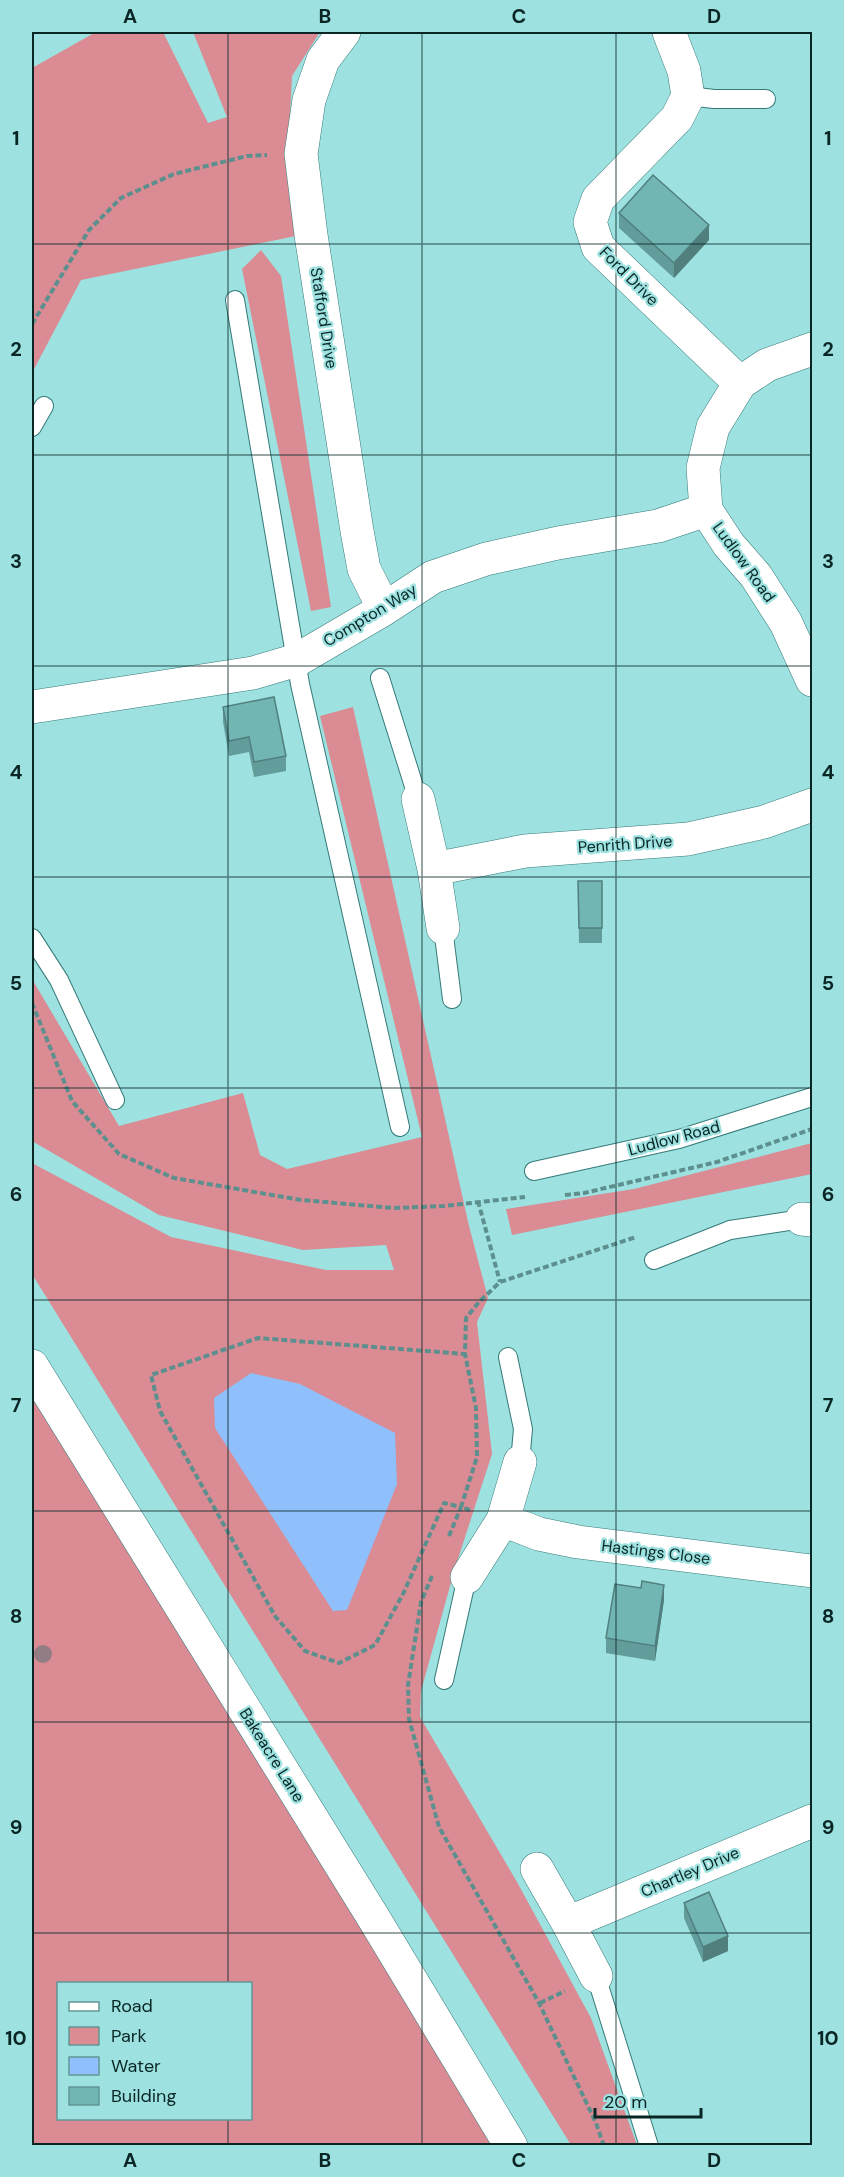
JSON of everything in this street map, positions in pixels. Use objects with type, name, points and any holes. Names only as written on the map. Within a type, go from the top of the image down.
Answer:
[{"type":"street","name":"Stafford Drive","points":[[344,32],[323,60],[309,99],[300,154],[364,569],[384,609]]},
{"type":"street","points":[[669,32],[684,71],[688,96]]},
{"type":"street","name":"Ford Drive","points":[[688,96],[677,118],[598,199],[590,222],[598,247],[740,383]]},
{"type":"street","name":"Ludlow Road","points":[[812,676],[786,623],[756,576],[729,545],[706,510],[703,468],[712,427],[740,383],[767,365],[813,349]]},
{"type":"street","name":"Compton Way","points":[[32,707],[253,673],[297,660],[433,577],[486,559],[558,543],[658,526],[706,510]]},
{"type":"street","points":[[418,799],[434,869],[443,928]]},
{"type":"street","name":"Penrith Drive","points":[[434,869],[525,851],[688,839],[764,822],[813,805]]},
{"type":"street","name":"Bakeacre Lane","points":[[32,1366],[511,2145]]},
{"type":"street","points":[[467,1577],[503,1520],[520,1462]]},
{"type":"street","name":"Hastings Close","points":[[503,1520],[539,1534],[579,1542],[813,1571]]},
{"type":"street","name":"Chartley Drive","points":[[568,1923],[813,1821]]},
{"type":"street","points":[[537,1869],[596,1977]]},
{"type":"lane","points":[[688,96],[714,99],[766,99]]},
{"type":"lane","points":[[235,300],[300,684],[400,1126]]},
{"type":"lane","points":[[32,427],[44,406]]},
{"type":"lane","points":[[380,678],[418,799]]},
{"type":"lane","points":[[443,928],[452,999]]},
{"type":"lane","points":[[32,938],[59,980],[115,1100]]},
{"type":"lane","name":"Ludlow Road","points":[[534,1171],[679,1139],[813,1097]]},
{"type":"lane","points":[[654,1260],[730,1230],[807,1220]]},
{"type":"lane","points":[[508,1358],[523,1429],[520,1462]]},
{"type":"lane","points":[[444,1680],[467,1577]]},
{"type":"lane","points":[[596,1977],[649,2145]]},
{"type":"path","points":[[32,324],[89,230],[121,198],[174,174],[247,156],[300,154]]},
{"type":"path","points":[[32,1003],[72,1101],[119,1154],[174,1178],[302,1200],[394,1209],[530,1197]]},
{"type":"path","points":[[563,1195],[584,1193],[717,1162],[813,1129]]},
{"type":"path","points":[[478,1202],[500,1282]]},
{"type":"path","points":[[448,1539],[477,1457],[476,1408],[465,1354],[466,1318],[500,1282],[645,1234]]},
{"type":"path","points":[[465,1354],[258,1338],[151,1375],[160,1411],[275,1616],[305,1651],[339,1663],[375,1645],[403,1594],[444,1503],[503,1520]]},
{"type":"path","points":[[434,1570],[421,1602],[408,1685],[409,1719],[439,1827],[539,2003],[596,2122],[604,2145]]},
{"type":"green space","points":[[96,32],[163,32],[208,123],[227,117],[193,32],[320,32],[292,76],[289,137],[301,235],[81,280],[32,373],[32,68]]},
{"type":"green space","points":[[261,250],[281,276],[331,607],[311,611],[242,269]]},
{"type":"green space","points":[[353,707],[469,1226],[488,1298],[477,1322],[492,1454],[455,1568],[421,1691],[420,1717],[517,1882],[591,2018],[637,2145],[571,2145],[32,1274],[32,1163],[171,1237],[326,1270],[394,1270],[386,1245],[303,1250],[159,1215],[32,1141],[32,979],[119,1126],[243,1093],[260,1155],[287,1169],[422,1137],[320,716]]},
{"type":"green space","points":[[812,1143],[812,1174],[512,1235],[506,1209],[634,1189]]},
{"type":"green space","points":[[32,1368],[510,2145],[32,2145]]},
{"type":"water","points":[[251,1373],[300,1384],[395,1433],[397,1484],[347,1610],[333,1611],[215,1428],[214,1398]]},
{"type":"building","points":[[653,175],[709,225],[674,263],[619,213]]},
{"type":"building","points":[[274,697],[286,756],[254,762],[249,737],[229,741],[223,707]]},
{"type":"building","points":[[578,881],[602,881],[602,928],[579,928]]},
{"type":"building","points":[[642,1581],[664,1585],[655,1646],[606,1638],[615,1584],[641,1588]]},
{"type":"building","points":[[709,1892],[728,1936],[703,1947],[684,1903]]}]
